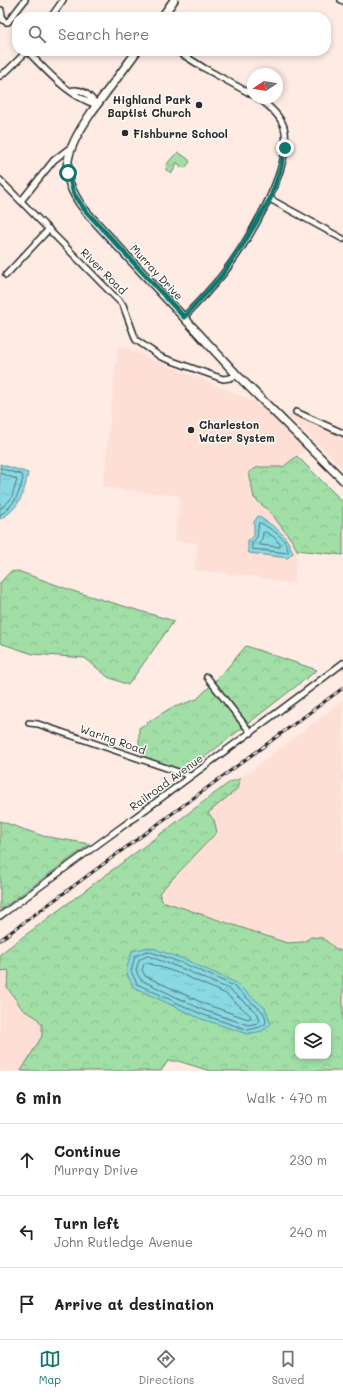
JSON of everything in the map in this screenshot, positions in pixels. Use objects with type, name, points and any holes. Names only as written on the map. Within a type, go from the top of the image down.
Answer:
[{"type":"street","points":[[16,12],[25,0]]},
{"type":"street","points":[[55,12],[63,0]]},
{"type":"street","points":[[166,12],[174,0]]},
{"type":"street","points":[[1,10],[3,20],[6,22],[8,22],[12,17]]},
{"type":"street","points":[[0,76],[22,56]]},
{"type":"street","points":[[32,56],[54,79],[82,100],[97,105]]},
{"type":"street","name":"Murray Drive","points":[[133,56],[97,105],[77,135],[71,147],[68,158],[68,179],[78,203],[237,375],[343,480]]},
{"type":"street","points":[[185,56],[247,92]]},
{"type":"street","points":[[184,317],[220,278],[242,246],[270,199],[280,171],[285,148],[284,127],[275,112],[265,104]]},
{"type":"street","points":[[21,201],[54,160],[71,147]]},
{"type":"street","name":"River Road","points":[[0,180],[123,304],[136,340],[161,357],[224,379],[237,375]]},
{"type":"street","points":[[270,199],[343,239]]},
{"type":"street","points":[[6,275],[49,229]]},
{"type":"street","points":[[296,412],[343,433]]},
{"type":"street","name":"Railroad Avenue","points":[[0,916],[251,733],[343,663]]},
{"type":"street","points":[[208,677],[251,733]]},
{"type":"street","name":"Waring Road","points":[[30,723],[38,724],[190,776]]},
{"type":"shaded area","points":[[118,345],[270,408],[309,447],[283,467],[258,467],[254,498],[270,512],[293,542],[297,550],[294,584],[254,576],[195,570],[198,543],[175,540],[181,496],[103,487]]},
{"type":"shaded area","points":[[296,412],[343,433],[343,468],[288,415]]},
{"type":"shaded area","points":[[343,701],[343,952],[336,949],[323,938],[303,942],[287,943],[161,901],[159,893],[217,832],[208,814],[211,809],[237,789],[240,779]]},
{"type":"shaded area","points":[[1,970],[8,970],[9,974],[7,987],[23,1010],[36,1017],[42,1025],[42,1036],[21,1071],[0,1071]]},
{"type":"green space","points":[[178,152],[190,162],[185,168],[176,163],[172,173],[166,170],[166,167],[170,160]]},
{"type":"green space","points":[[297,456],[343,502],[343,555],[297,550],[293,542],[270,512],[254,498],[249,472],[258,467],[283,467]]},
{"type":"green space","points":[[18,571],[76,592],[174,621],[128,685],[108,677],[85,658],[33,654],[0,643],[0,583],[10,572]]},
{"type":"green space","points":[[246,646],[317,670],[188,770],[183,771],[144,757],[139,744],[139,728],[169,709],[197,699],[222,674]]},
{"type":"green space","points":[[240,779],[237,789],[208,813],[214,820],[217,832],[159,893],[162,901],[287,943],[303,942],[311,937],[323,938],[336,949],[343,952],[343,1071],[210,1071],[178,1061],[168,1061],[161,1071],[21,1071],[42,1036],[42,1025],[36,1017],[23,1010],[7,987],[9,974],[8,970],[0,971],[0,954],[230,782]]},
{"type":"green space","points":[[0,821],[43,836],[90,844],[0,910]]},
{"type":"water","points":[[0,464],[28,473],[25,488],[20,500],[12,511],[0,519]]},
{"type":"water","points":[[258,516],[275,527],[287,540],[293,553],[288,558],[249,553],[248,540],[254,536],[254,522]]},
{"type":"water","points":[[149,947],[186,960],[234,982],[265,1008],[271,1024],[262,1031],[247,1034],[199,1018],[133,987],[126,971],[132,951]]},
{"type":"railway","points":[[0,940],[343,688]]},
{"type":"place","name":"Highland Park Baptist Church","points":[[199,105]]},
{"type":"place","name":"Fishburne School","points":[[125,133]]},
{"type":"place","name":"Charleston Water System","points":[[191,430]]},
{"type":"route","points":[[68,173],[68,179],[78,203],[184,317],[220,278],[242,246],[270,199],[280,171],[285,148]]}]
